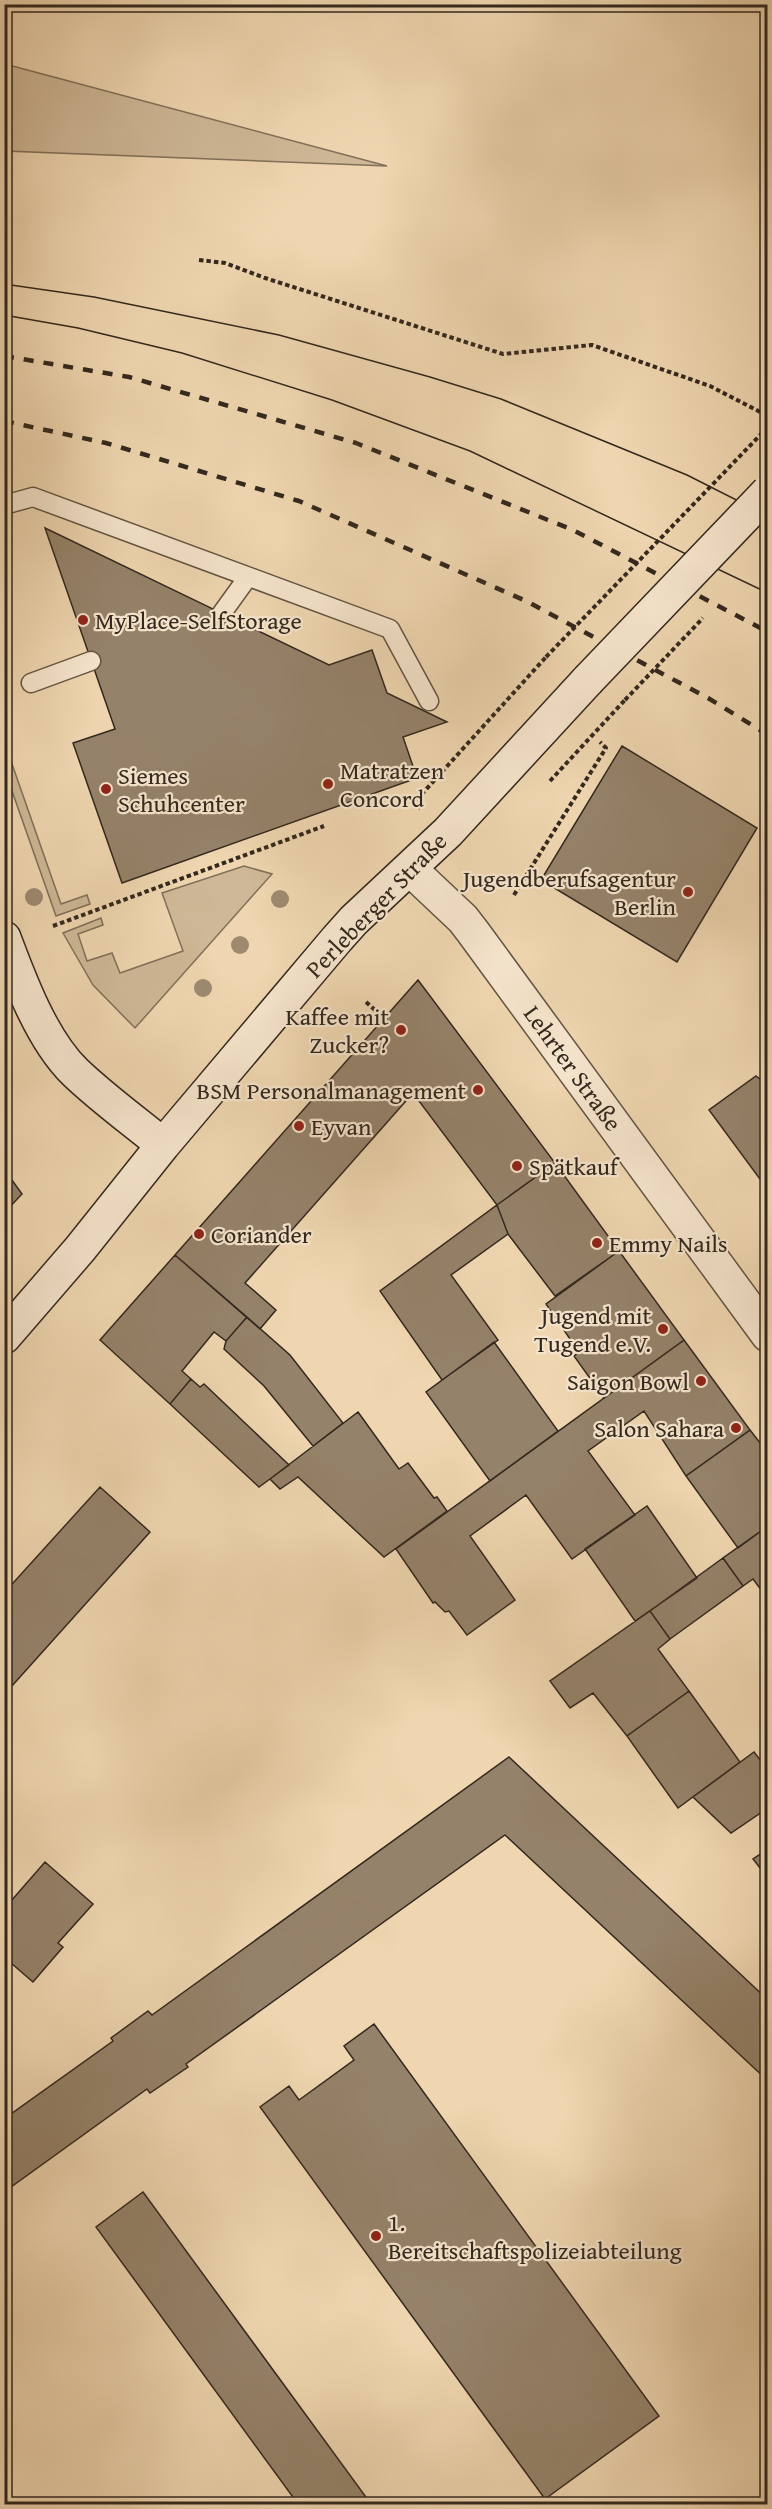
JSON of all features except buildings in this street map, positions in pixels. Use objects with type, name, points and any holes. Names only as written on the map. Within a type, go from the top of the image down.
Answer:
[{"type":"main road","name":"Perleberger Straße","points":[[4,1337],[354,920],[410,869],[768,492]]},
{"type":"main road","name":"Lehrter Straße","points":[[410,869],[468,925],[768,1335]]},
{"type":"main road","points":[[4,938],[13,984],[73,1070],[163,1145]]},
{"type":"lane","points":[[4,505],[33,497],[390,629],[429,700]]},
{"type":"lane","points":[[222,613],[248,577]]},
{"type":"lane","points":[[32,683],[91,661]]},
{"type":"path","points":[[199,260],[225,263],[265,278],[503,354],[592,345],[710,386],[768,416]]},
{"type":"path","points":[[420,795],[546,657],[768,427]]},
{"type":"path","points":[[544,787],[704,616]]},
{"type":"path","points":[[514,896],[606,748],[600,742]]},
{"type":"path","points":[[53,926],[324,826]]},
{"type":"path","points":[[366,1002],[375,1010]]},
{"type":"shaded area","points":[[5,64],[387,166],[5,151]]},
{"type":"shaded area","points":[[5,744],[61,904],[87,895],[90,904],[56,916],[5,771]]},
{"type":"shaded area","points":[[244,866],[272,874],[135,1028],[93,985],[63,933],[101,918],[103,925],[78,934],[87,961],[112,953],[120,973],[183,951],[162,893]]},
{"type":"tram line","points":[[4,284],[94,297],[279,335],[430,377],[501,399],[687,475],[768,516]]},
{"type":"tram line","points":[[4,315],[78,328],[182,353],[332,400],[470,451],[768,593]]},
{"type":"railway","points":[[4,356],[129,377],[356,443],[573,530],[768,632]]},
{"type":"railway","points":[[4,421],[106,443],[299,501],[526,601],[708,698],[768,735]]},
{"type":"place","name":"MyPlace-SelfStorage","points":[[83,620]]},
{"type":"place","name":"Matratzen Concord","points":[[328,784]]},
{"type":"place","name":"Siemes Schuhcenter","points":[[106,789]]},
{"type":"place","name":"Jugendberufsagentur Berlin","points":[[688,892]]},
{"type":"place","name":"Kaffee mit Zucker?","points":[[401,1030]]},
{"type":"place","name":"BSM Personalmanagement","points":[[478,1090]]},
{"type":"place","name":"Eyvan","points":[[299,1126]]},
{"type":"place","name":"Spätkauf","points":[[517,1166]]},
{"type":"place","name":"Coriander","points":[[199,1234]]},
{"type":"place","name":"Emmy Nails","points":[[597,1243]]},
{"type":"place","name":"Jugend mit Tugend e.V.","points":[[663,1329]]},
{"type":"place","name":"Saigon Bowl","points":[[701,1381]]},
{"type":"place","name":"Salon Sahara","points":[[736,1428]]},
{"type":"place","name":"1. Bereitschaftspolizeiabteilung","points":[[376,2236]]}]
